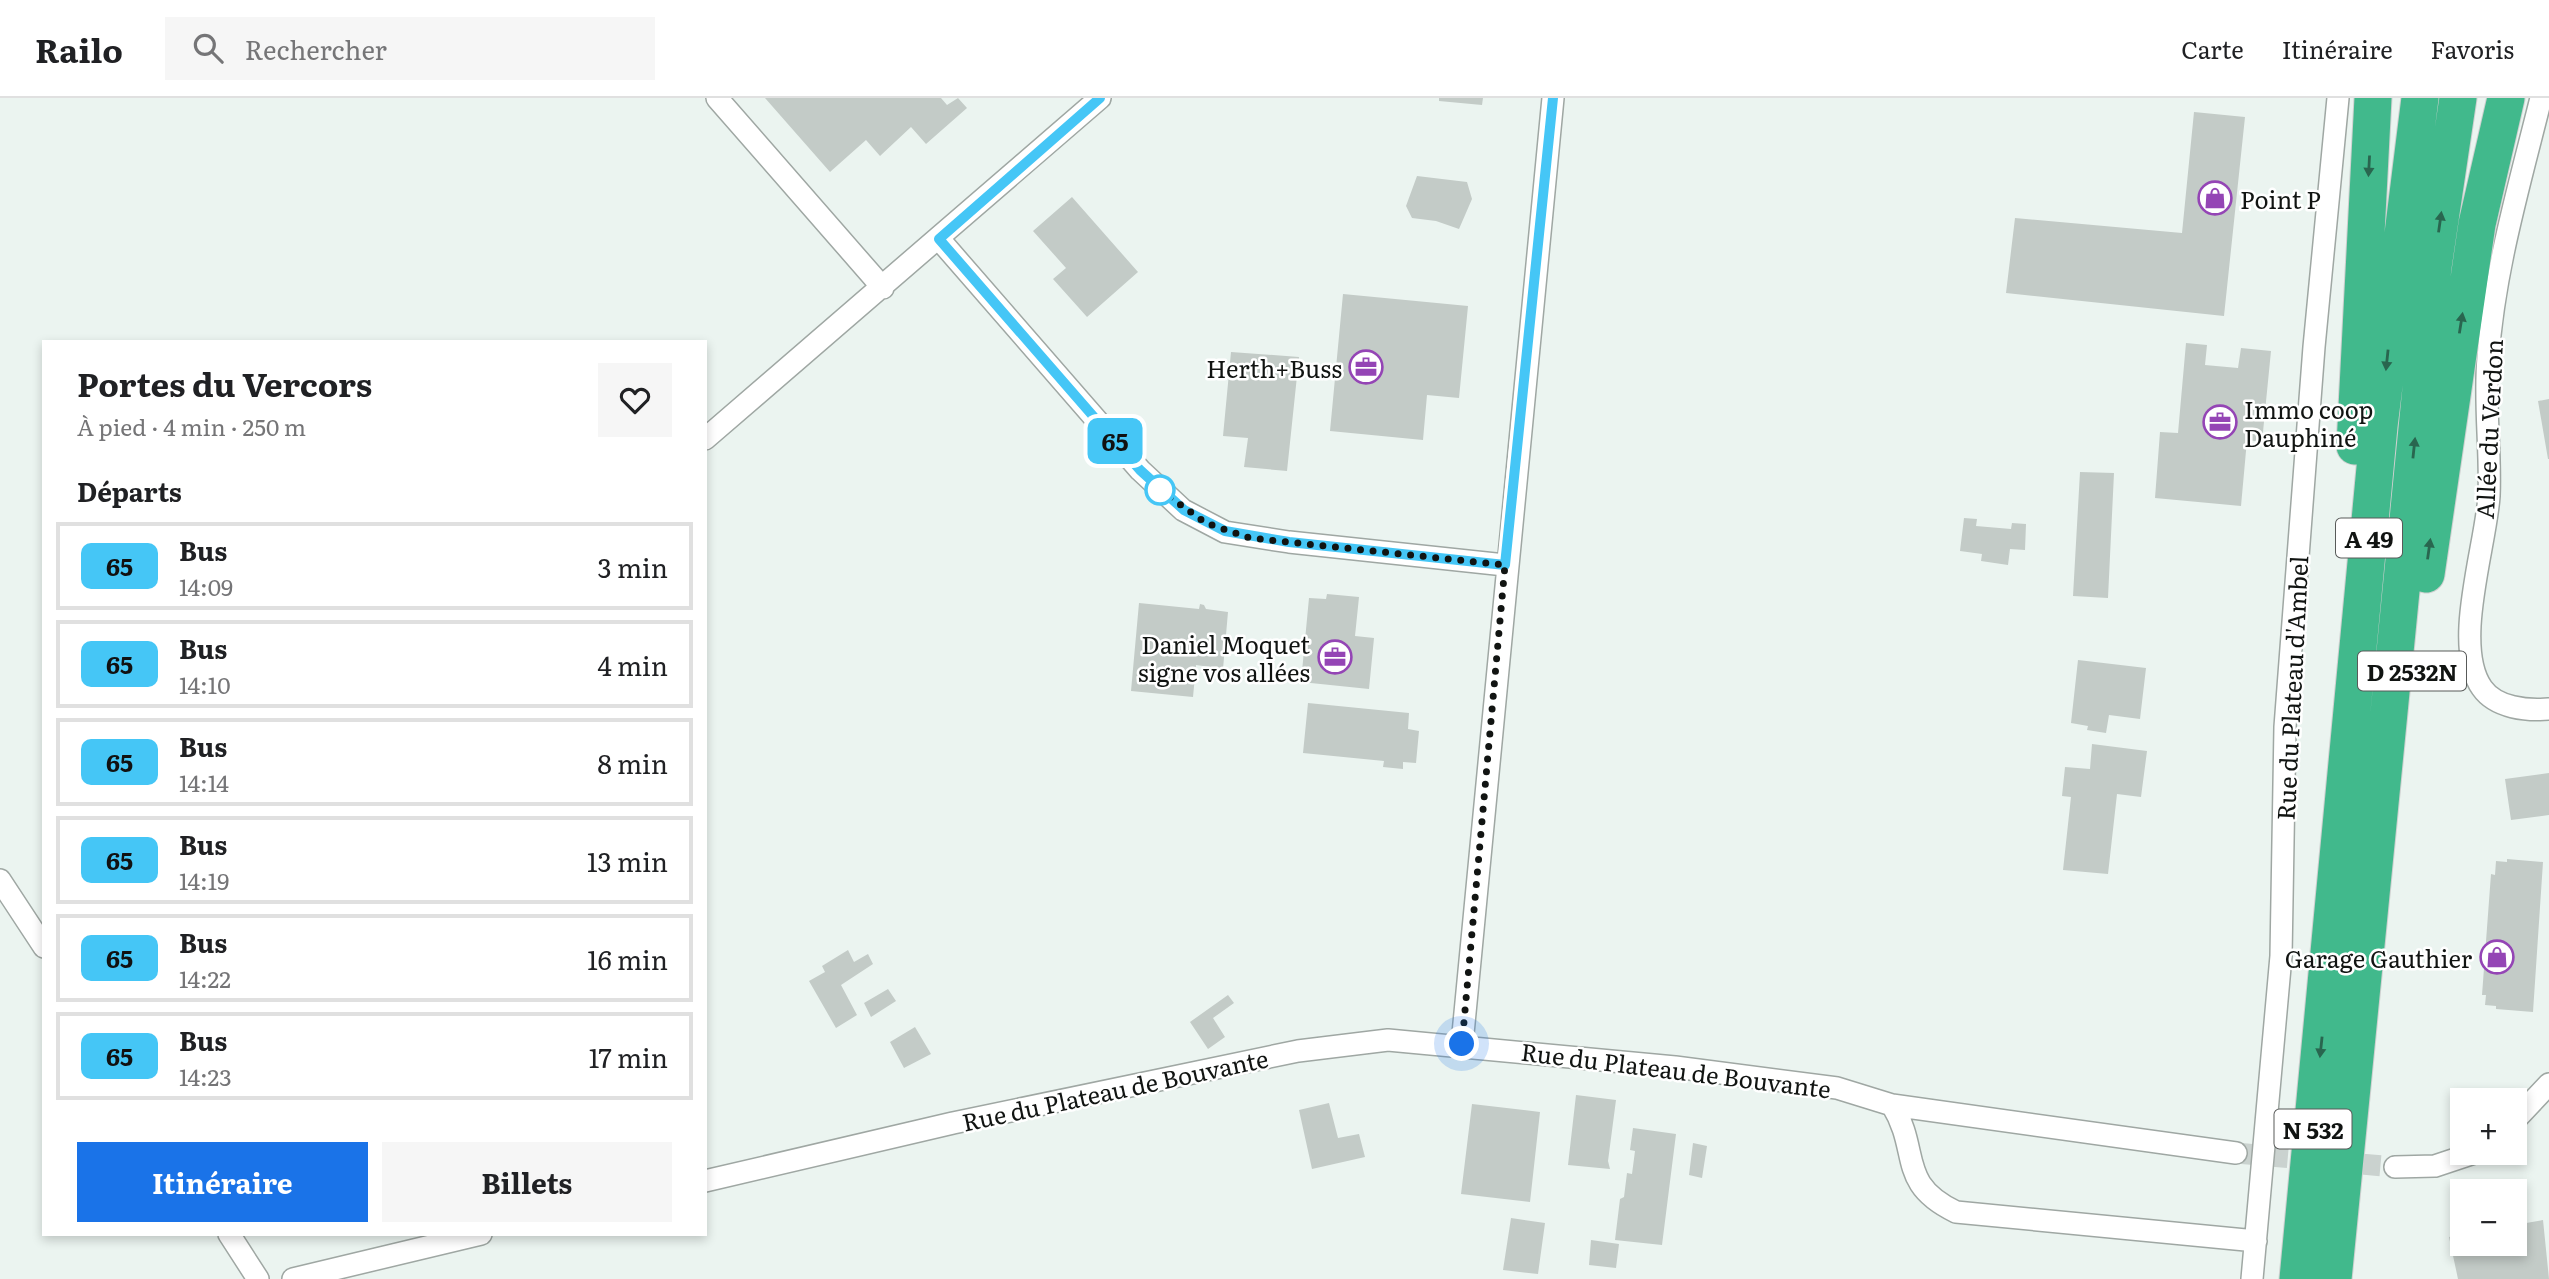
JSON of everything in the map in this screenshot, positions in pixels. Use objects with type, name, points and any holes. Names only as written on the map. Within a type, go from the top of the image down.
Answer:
[{"type":"highway","name":"D 2532N","points":[[2328,979],[2373,98]]},
{"type":"highway","name":"A 49","points":[[2328,979],[2379,426],[2420,98]]},
{"type":"highway","name":"A 49","points":[[2335,1263],[2432,281],[2458,98]]},
{"type":"highway","name":"D 2532N","points":[[2335,1263],[2462,319],[2477,224],[2506,98]]},
{"type":"highway","name":"N 532","points":[[2298,1279],[2328,979]]},
{"type":"street","points":[[717,98],[883,288]]},
{"type":"street","points":[[707,437],[1100,98]]},
{"type":"street","points":[[1462,1044],[1505,565],[1553,98]]},
{"type":"street","name":"Rue du Plateau d'Ambel","points":[[2252,1279],[2281,956],[2285,727],[2314,347],[2338,98]]},
{"type":"street","name":"Allée du Verdon","points":[[2541,98],[2507,238],[2488,358],[2488,497],[2469,647],[2480,687],[2495,702],[2534,711],[2549,709]]},
{"type":"street","points":[[939,239],[1140,470],[1167,497],[1206,523],[1250,538],[1505,565]]},
{"type":"street","points":[[0,880],[42,944]]},
{"type":"street","name":"Rue du Plateau de Bouvante","points":[[707,1181],[953,1122],[1298,1051],[1388,1040],[1462,1044],[1837,1088],[1892,1105],[2236,1153]]},
{"type":"street","points":[[2527,1107],[2549,1084]]},
{"type":"street","points":[[1892,1105],[1904,1124],[1916,1180],[1933,1200],[1956,1212],[2256,1241]]},
{"type":"street","points":[[2395,1167],[2435,1166],[2450,1161]]},
{"type":"street","points":[[230,1236],[258,1279]]},
{"type":"street","points":[[293,1279],[473,1236]]},
{"type":"building","points":[[765,98],[941,98],[947,105],[958,98],[967,108],[926,144],[911,127],[880,156],[866,140],[830,172]]},
{"type":"building","points":[[1439,98],[1483,98],[1482,105],[1439,101]]},
{"type":"building","points":[[2194,112],[2245,117],[2224,316],[2006,293],[2015,218],[2182,233]]},
{"type":"building","points":[[1417,176],[1467,182],[1472,199],[1459,229],[1436,221],[1412,218],[1406,206]]},
{"type":"building","points":[[1072,197],[1138,272],[1087,317],[1053,279],[1066,268],[1033,231]]},
{"type":"building","points":[[1343,294],[1468,306],[1459,398],[1427,395],[1423,440],[1330,431]]},
{"type":"building","points":[[2186,343],[2207,345],[2205,365],[2238,368],[2241,348],[2271,351],[2262,442],[2247,440],[2241,506],[2155,498],[2160,432],[2178,433]]},
{"type":"building","points":[[1231,352],[1299,357],[1287,471],[1244,467],[1248,438],[1223,436]]},
{"type":"building","points":[[2549,399],[2549,459],[2548,459],[2538,401]]},
{"type":"building","points":[[2080,472],[2114,473],[2108,598],[2073,596]]},
{"type":"building","points":[[1964,518],[1977,519],[1976,526],[2011,529],[2012,523],[2026,524],[2025,550],[2010,549],[2008,565],[1981,561],[1982,554],[1960,551]]},
{"type":"building","points":[[1327,594],[1359,597],[1355,636],[1374,638],[1369,689],[1301,682],[1309,598],[1326,599]]},
{"type":"building","points":[[1139,603],[1199,609],[1200,604],[1206,609],[1228,612],[1223,669],[1196,665],[1193,697],[1131,691]]},
{"type":"building","points":[[2078,660],[2146,668],[2140,719],[2109,715],[2106,733],[2087,730],[2088,726],[2071,723]]},
{"type":"building","points":[[1308,703],[1409,713],[1408,729],[1419,731],[1416,763],[1403,762],[1403,769],[1383,767],[1384,761],[1303,753]]},
{"type":"building","points":[[2092,744],[2147,751],[2141,797],[2117,794],[2108,874],[2063,870],[2071,797],[2062,796],[2065,767],[2090,769]]},
{"type":"building","points":[[2549,773],[2549,815],[2511,820],[2505,779]]},
{"type":"building","points":[[2507,859],[2543,862],[2533,1012],[2496,1009],[2496,1006],[2485,1005],[2486,995],[2482,995],[2491,874],[2495,875],[2496,861],[2507,862]]},
{"type":"building","points":[[848,950],[854,962],[868,954],[873,964],[841,985],[857,1015],[836,1028],[809,981],[825,972],[822,966]]},
{"type":"building","points":[[888,989],[896,1001],[871,1017],[864,1003]]},
{"type":"building","points":[[1228,995],[1234,1003],[1213,1018],[1225,1037],[1208,1049],[1190,1022]]},
{"type":"building","points":[[915,1027],[931,1054],[904,1068],[890,1042]]},
{"type":"building","points":[[1576,1095],[1616,1100],[1608,1161],[1610,1169],[1568,1165]]},
{"type":"building","points":[[1329,1103],[1338,1138],[1359,1134],[1365,1157],[1312,1169],[1299,1110]]},
{"type":"building","points":[[1472,1104],[1540,1112],[1530,1202],[1461,1194]]},
{"type":"building","points":[[1633,1128],[1676,1134],[1662,1245],[1615,1240],[1620,1199],[1624,1197],[1627,1173],[1632,1174],[1635,1151],[1630,1150]]},
{"type":"building","points":[[1693,1143],[1707,1146],[1702,1178],[1689,1175]]},
{"type":"building","points":[[1511,1218],[1545,1223],[1538,1274],[1503,1270]]},
{"type":"building","points":[[2543,1220],[2549,1279],[2458,1279],[2453,1256],[2527,1256],[2527,1223]]},
{"type":"building","points":[[1591,1240],[1619,1244],[1616,1268],[1589,1265]]},
{"type":"tunnel","points":[[2236,1153],[2395,1167]]},
{"type":"bus line","name":"65","points":[[1100,98],[939,239],[1140,470],[1171,500],[1206,523],[1250,538],[1505,565],[1553,98]]},
{"type":"place","name":"Point P","points":[[2215,198]]},
{"type":"place","name":"Herth+Buss","points":[[1366,367]]},
{"type":"place","name":"Immo coop Dauphiné","points":[[2220,422]]},
{"type":"place","name":"Daniel Moquet signe vos allées","points":[[1335,657]]},
{"type":"place","name":"Garage Gauthier","points":[[2497,957]]},
{"type":"route","points":[[1160,490],[1184,510],[1206,523],[1250,538],[1505,565],[1462,1044]]}]
